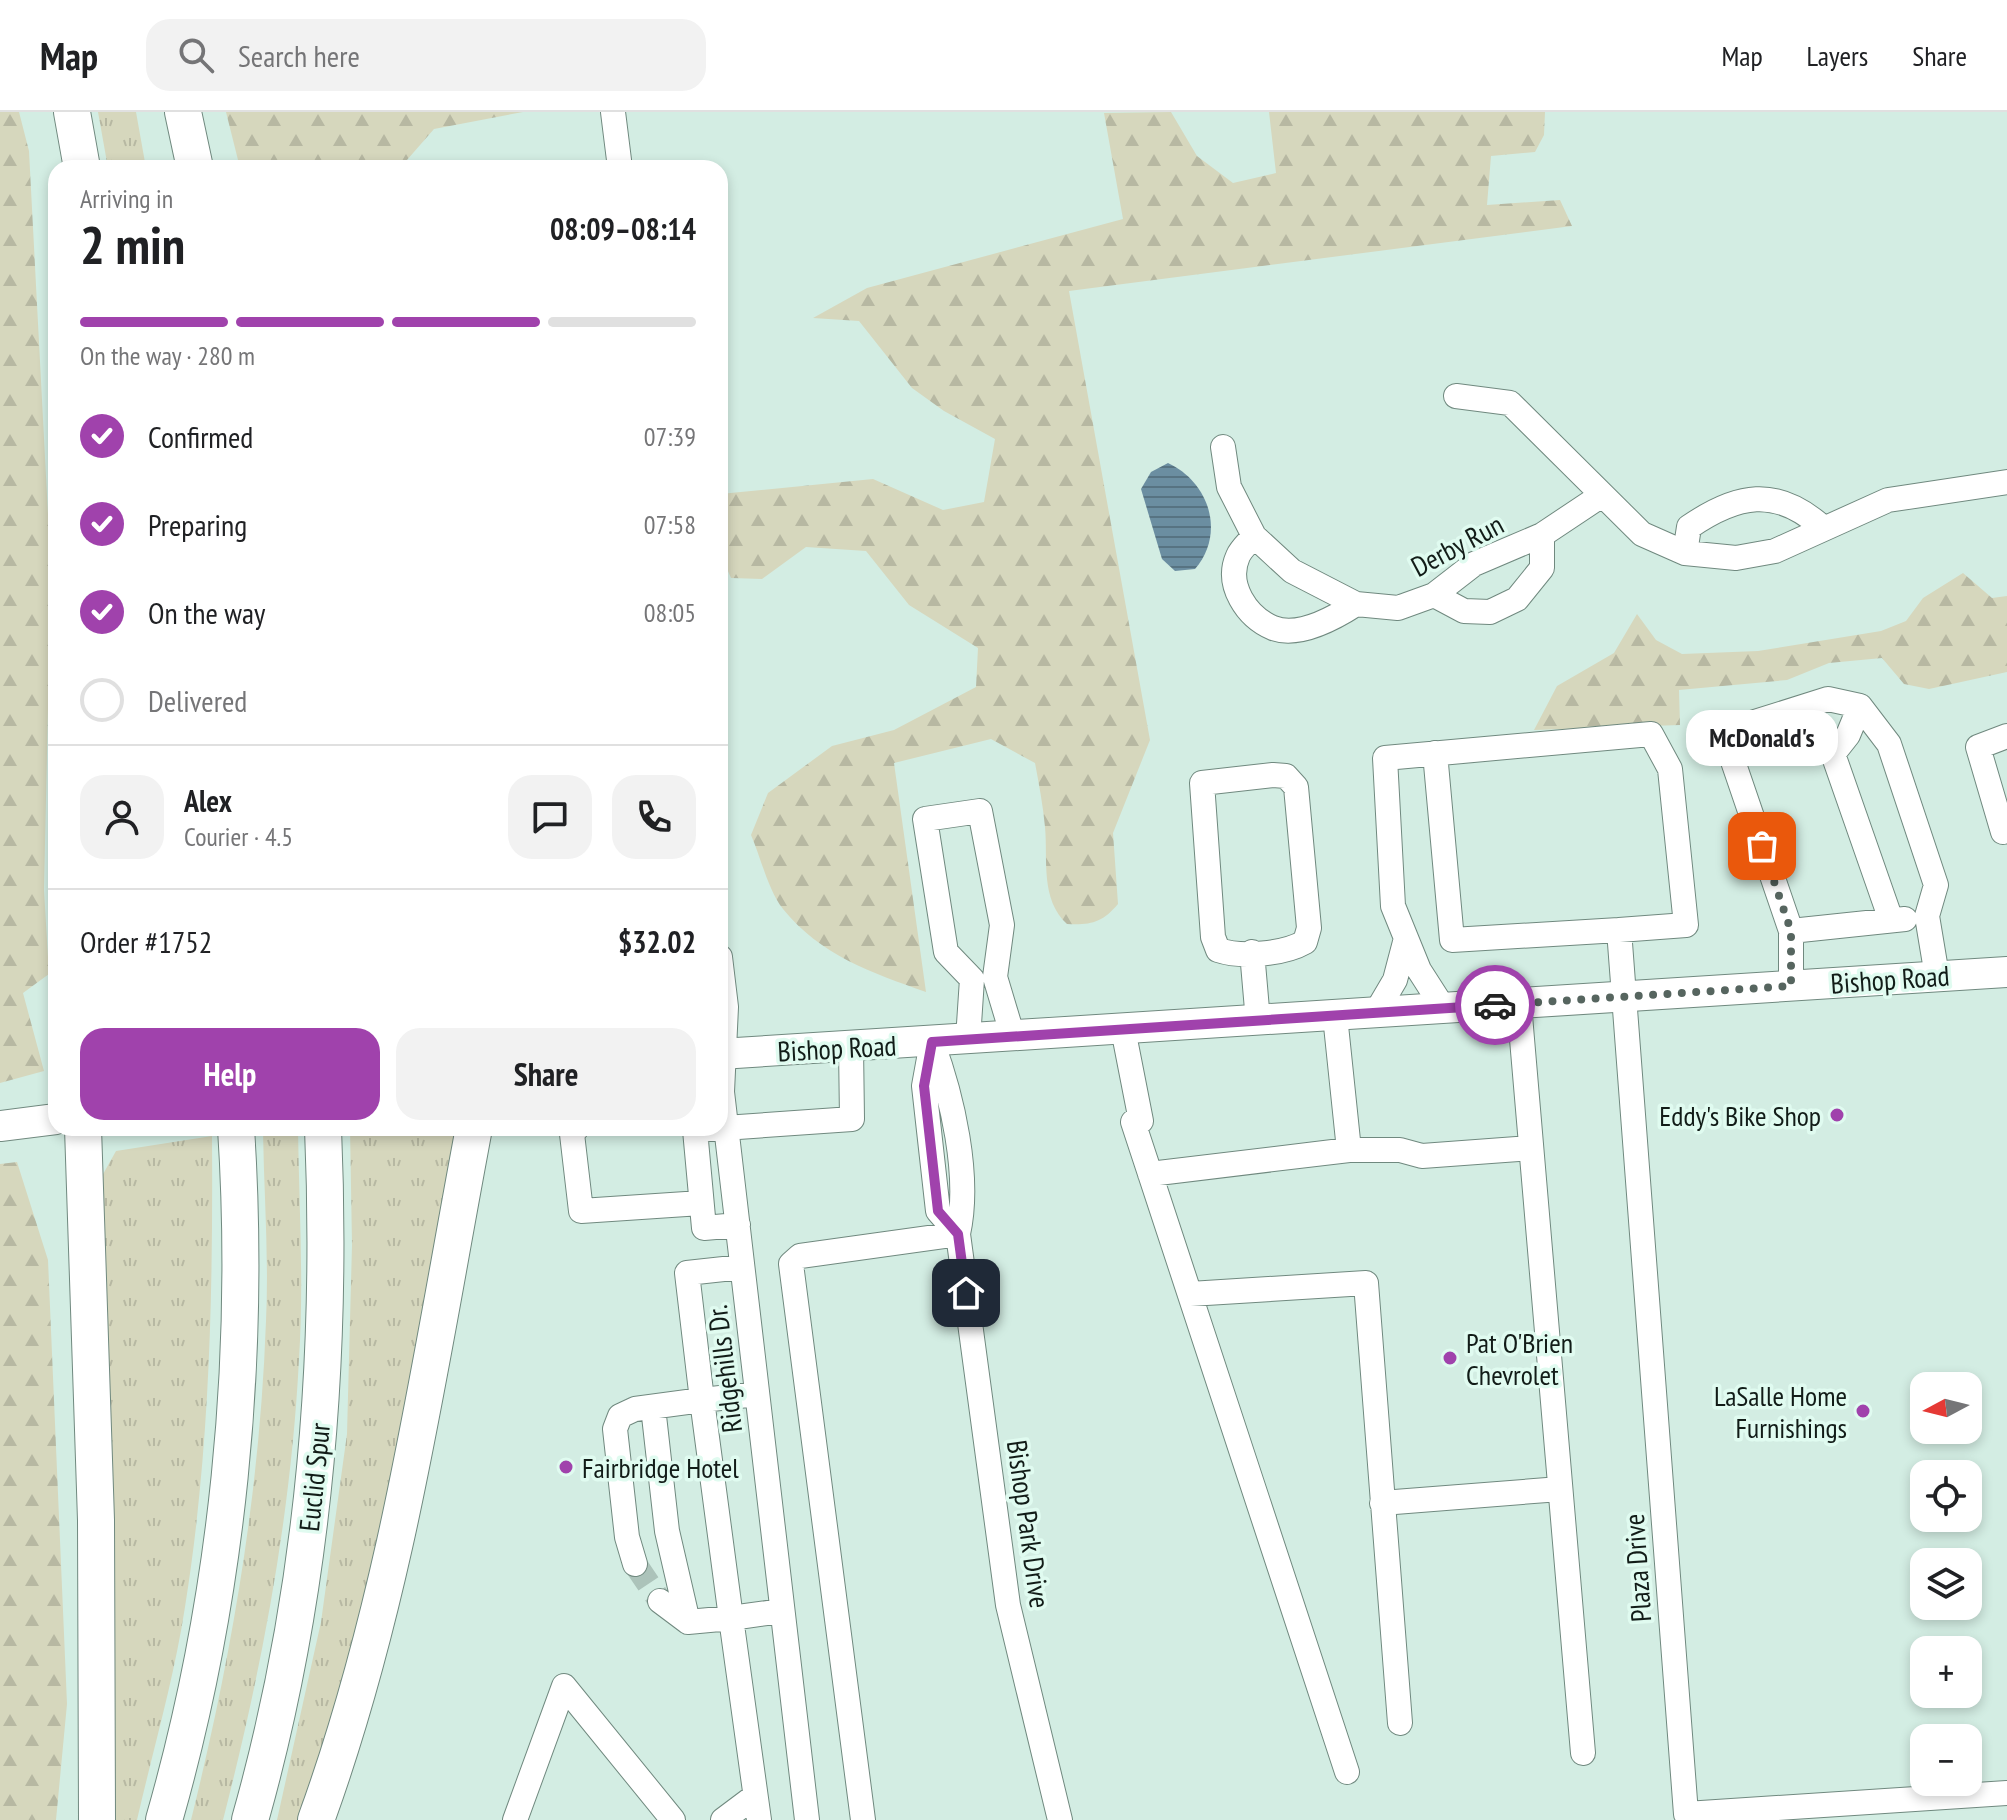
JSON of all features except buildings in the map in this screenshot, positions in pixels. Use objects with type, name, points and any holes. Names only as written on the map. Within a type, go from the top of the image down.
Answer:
[{"type":"highway","points":[[52,112],[56,160]]},
{"type":"highway","points":[[72,112],[81,160]]},
{"type":"highway","points":[[161,112],[170,160]]},
{"type":"highway","points":[[183,112],[193,160]]},
{"type":"highway","points":[[83,1136],[96,1520],[97,1820]]},
{"type":"highway","points":[[164,1820],[205,1646],[227,1499],[240,1278],[236,1136]]},
{"type":"highway","name":"Euclid Spur","points":[[250,1820],[270,1742],[299,1599],[317,1457],[327,1243],[323,1136]]},
{"type":"highway","points":[[316,1820],[359,1689],[385,1593],[472,1136]]},
{"type":"main road","name":"Bishop Road","points":[[728,1054],[2007,972]]},
{"type":"main road","points":[[0,1126],[48,1120]]},
{"type":"street","points":[[613,112],[619,160]]},
{"type":"street","points":[[1456,396],[1510,403],[1642,534],[1685,553],[1736,558],[1775,551],[1822,527],[1888,500],[2007,482]]},
{"type":"street","name":"Derby Run","points":[[1223,447],[1229,487],[1254,536],[1292,571],[1356,604],[1398,608],[1434,595],[1474,564],[1542,535],[1602,495]]},
{"type":"street","points":[[1685,553],[1689,527],[1735,502],[1765,500],[1800,507],[1822,527]]},
{"type":"street","points":[[1434,595],[1464,611],[1490,612],[1517,599],[1542,568],[1542,535]]},
{"type":"street","points":[[1254,536],[1238,557],[1233,580],[1243,606],[1275,629],[1311,627],[1336,617],[1356,604]]},
{"type":"street","points":[[1791,986],[1791,931],[1723,732],[1828,699],[1860,706],[1889,744],[1936,885],[1927,916],[1937,976]]},
{"type":"street","points":[[1860,706],[1848,735],[1833,754],[1891,920]]},
{"type":"street","points":[[1435,753],[1452,940],[1686,925],[1670,769],[1651,734],[1435,753],[1385,758],[1393,906],[1405,942],[1444,1009]]},
{"type":"street","points":[[2006,836],[1978,747],[2007,736]]},
{"type":"street","points":[[1286,776],[1296,787],[1309,928],[1305,942],[1294,949],[1252,952],[1218,950],[1213,937],[1202,783],[1286,776]]},
{"type":"street","points":[[968,1039],[983,978],[1002,925],[980,811],[925,819],[946,952],[983,978],[1013,1037]]},
{"type":"street","points":[[1791,931],[1927,916]]},
{"type":"street","points":[[1619,930],[1624,997]]},
{"type":"street","points":[[1375,1014],[1395,980],[1405,942]]},
{"type":"street","points":[[1252,952],[1258,1021]]},
{"type":"street","name":"Plaza Drive","points":[[1624,997],[1686,1814],[2007,1793]]},
{"type":"street","points":[[1519,1004],[1583,1753]]},
{"type":"street","points":[[1335,1016],[1349,1150]]},
{"type":"street","points":[[1123,1029],[1137,1122],[1150,1174],[1347,1772]]},
{"type":"street","name":"Bishop Park Drive","points":[[932,1042],[924,1086],[938,1211],[958,1234],[1008,1605],[1060,1820]]},
{"type":"street","points":[[728,1130],[852,1119],[851,1047]]},
{"type":"street","points":[[572,1136],[581,1211],[701,1203]]},
{"type":"street","points":[[694,1136],[704,1228],[738,1225]]},
{"type":"street","name":"Ridgehills Dr.","points":[[728,1136],[807,1820]]},
{"type":"street","points":[[1150,1174],[1349,1150],[1400,1150],[1422,1156],[1531,1148]]},
{"type":"street","points":[[863,1820],[791,1264],[800,1256],[958,1234]]},
{"type":"street","points":[[723,1820],[757,1808],[687,1273],[742,1267]]},
{"type":"street","points":[[1190,1294],[1366,1283],[1400,1723]]},
{"type":"street","points":[[635,1564],[627,1537],[615,1429],[620,1416],[653,1407],[757,1394]]},
{"type":"street","points":[[653,1407],[667,1531],[688,1622]]},
{"type":"street","points":[[1382,1503],[1560,1489]]},
{"type":"street","points":[[660,1601],[688,1622],[782,1611]]},
{"type":"street","points":[[515,1820],[564,1686],[673,1820]]},
{"type":"green space","points":[[0,112],[19,112],[29,151],[48,515],[44,890],[48,975],[23,993],[44,1071],[0,1083]]},
{"type":"green space","points":[[98,112],[136,112],[145,160],[107,160]]},
{"type":"green space","points":[[226,112],[523,112],[434,129],[407,160],[238,160]]},
{"type":"green space","points":[[1171,112],[1197,156],[1233,183],[1276,173],[1269,112],[1545,112],[1544,135],[1535,152],[1491,156],[1487,205],[1560,200],[1572,226],[1069,291],[1150,740],[1113,833],[1118,904],[1101,919],[1089,923],[1067,924],[1058,914],[1047,878],[1045,827],[1035,763],[991,739],[894,763],[926,992],[848,961],[813,939],[783,909],[773,893],[751,835],[768,793],[832,746],[894,730],[976,687],[978,648],[909,605],[866,551],[806,547],[762,579],[731,578],[728,571],[728,493],[873,479],[943,510],[984,502],[995,439],[944,411],[912,388],[859,321],[813,318],[867,288],[1123,219],[1104,113]]},
{"type":"green space","points":[[1963,573],[1992,598],[2007,596],[2007,672],[1929,689],[1904,684],[1882,658],[1829,663],[1787,680],[1679,690],[1680,725],[1534,730],[1557,686],[1614,653],[1637,614],[1656,640],[1682,654],[1758,651],[1881,631],[1906,621],[1923,598]]},
{"type":"green space","points":[[212,1136],[212,1254],[205,1431],[185,1607],[137,1820],[104,1820],[102,1176],[116,1151]]},
{"type":"green space","points":[[263,1136],[298,1136],[300,1330],[295,1418],[282,1534],[262,1649],[223,1820],[191,1820],[219,1696],[242,1572],[263,1384],[267,1250]]},
{"type":"green space","points":[[350,1136],[456,1136],[377,1548],[352,1650],[300,1820],[277,1820],[321,1622],[347,1434],[352,1245]]},
{"type":"green space","points":[[17,1162],[48,1260],[67,1704],[56,1820],[0,1820],[0,1164]]},
{"type":"water","points":[[1168,463],[1194,483],[1203,495],[1208,510],[1210,540],[1195,569],[1175,571],[1162,559],[1141,489],[1151,472]]},
{"type":"tunnel","points":[[635,1564],[660,1601]]},
{"type":"way so far","points":[[1495,1005],[1791,986],[1791,931],[1762,846]]},
{"type":"place","name":"McDonald's","points":[[1762,846]]},
{"type":"place","name":"Eddy's Bike Shop","points":[[1837,1115]]},
{"type":"place","name":"Pat O'Brien Chevrolet","points":[[1450,1358]]},
{"type":"place","name":"LaSalle Home Furnishings","points":[[1863,1411]]},
{"type":"place","name":"Fairbridge Hotel","points":[[566,1467]]},
{"type":"route","points":[[966,1293],[958,1234],[938,1211],[924,1086],[932,1042],[1495,1005]]}]
